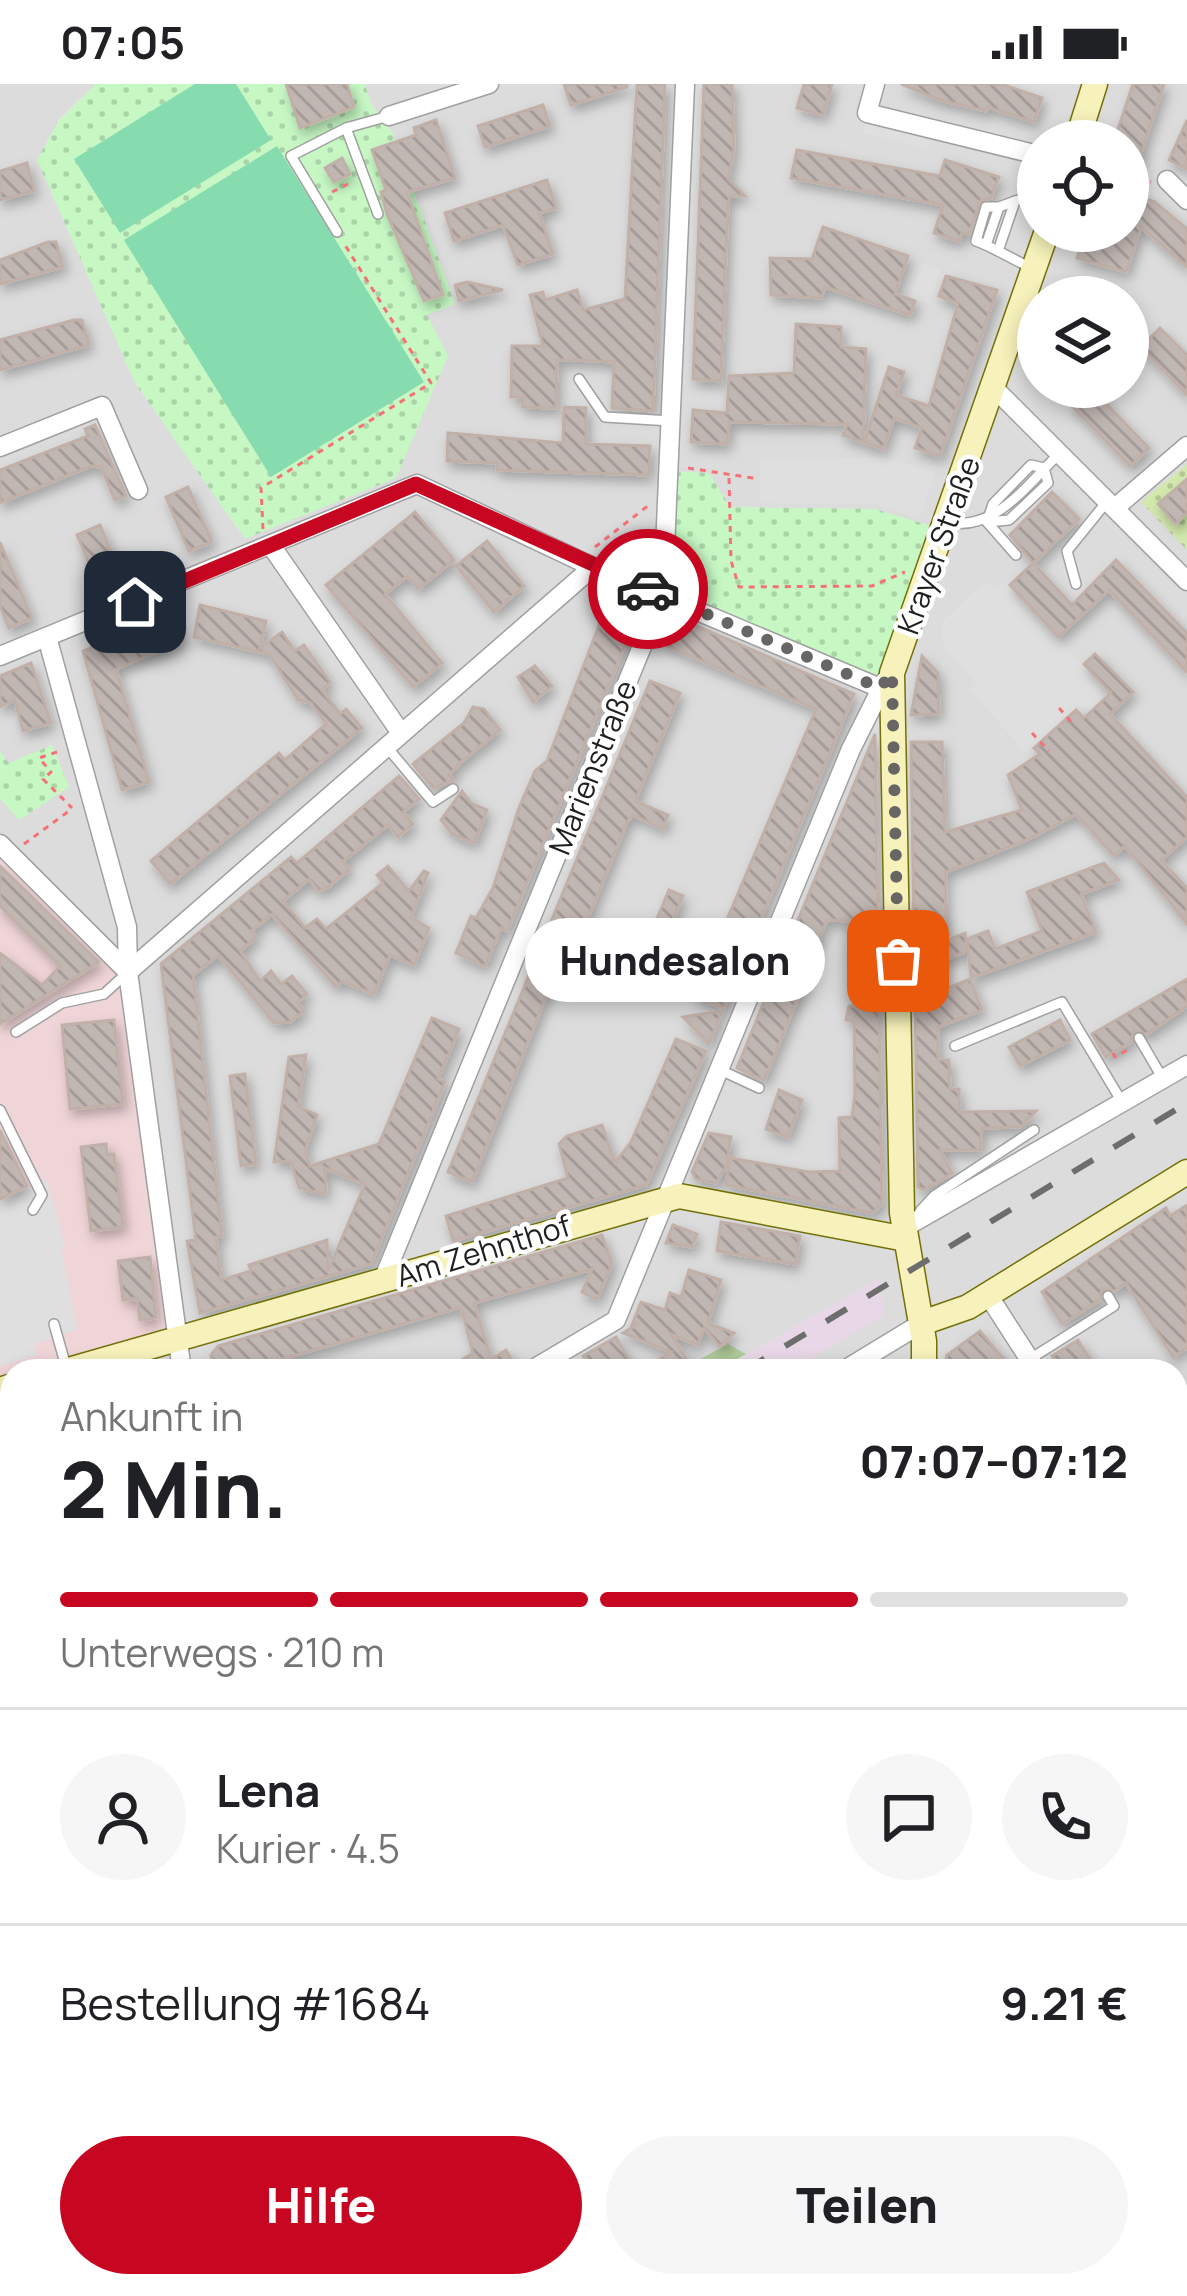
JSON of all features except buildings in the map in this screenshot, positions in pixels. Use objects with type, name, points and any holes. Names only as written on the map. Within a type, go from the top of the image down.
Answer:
[{"type":"main road","points":[[1084,120],[1095,84]]},
{"type":"main road","name":"Krayer Straße","points":[[924,1359],[922,1323],[905,1234],[886,680],[1040,252]]},
{"type":"main road","points":[[922,1323],[988,1294],[1187,1172]]},
{"type":"main road","name":"Am Zehnthof","points":[[111,1359],[664,1198],[709,1200],[905,1234]]},
{"type":"street","points":[[389,116],[489,84]]},
{"type":"street","name":"Marienstraße","points":[[383,1280],[663,595],[685,84]]},
{"type":"street","points":[[875,84],[867,113],[1017,150]]},
{"type":"street","points":[[1167,180],[1187,200]]},
{"type":"street","points":[[994,388],[1187,581]]},
{"type":"street","points":[[0,447],[102,406],[138,490]]},
{"type":"street","points":[[1112,503],[1187,446]]},
{"type":"street","points":[[0,656],[416,484],[589,565],[886,680],[616,1320],[550,1359]]},
{"type":"street","points":[[270,547],[393,739]]},
{"type":"street","points":[[128,972],[589,565]]},
{"type":"street","points":[[47,637],[128,927],[128,972],[180,1359]]},
{"type":"street","points":[[5,849],[128,972]]},
{"type":"street","points":[[905,1234],[1187,1065]]},
{"type":"street","points":[[988,1294],[1030,1359]]},
{"type":"street","points":[[863,1359],[922,1323]]},
{"type":"lane","points":[[337,232],[291,156],[346,128],[389,116]]},
{"type":"lane","points":[[346,128],[378,214]]},
{"type":"lane","points":[[1015,202],[999,207],[986,245],[1034,270]]},
{"type":"lane","points":[[998,251],[1015,202]]},
{"type":"lane","points":[[579,380],[604,417],[671,421]]},
{"type":"lane","points":[[945,522],[968,527],[987,522],[1061,452]]},
{"type":"lane","points":[[1076,584],[1067,551],[1112,503]]},
{"type":"lane","points":[[987,522],[1016,555]]},
{"type":"lane","points":[[393,739],[433,802],[453,789]]},
{"type":"lane","points":[[16,1032],[62,1003],[104,994],[128,972]]},
{"type":"lane","points":[[955,1046],[1062,1003],[1122,1102]]},
{"type":"lane","points":[[1138,1038],[1162,1079]]},
{"type":"lane","points":[[718,1069],[759,1088]]},
{"type":"lane","points":[[0,1110],[42,1195],[33,1210]]},
{"type":"lane","points":[[905,1234],[934,1196],[1034,1130]]},
{"type":"lane","points":[[1042,1359],[1114,1306],[1108,1296]]},
{"type":"lane","points":[[54,1324],[72,1359]]},
{"type":"path","points":[[319,198],[354,181]]},
{"type":"path","points":[[270,547],[261,488],[431,383],[337,232]]},
{"type":"path","points":[[669,467],[759,479]]},
{"type":"path","points":[[722,620],[739,587],[731,561],[728,478]]},
{"type":"path","points":[[589,565],[596,547],[651,503],[667,499]]},
{"type":"path","points":[[739,587],[872,586],[932,561]]},
{"type":"path","points":[[1059,708],[1076,726]]},
{"type":"path","points":[[1033,733],[1049,751]]},
{"type":"path","points":[[5,849],[71,808],[43,779],[51,772],[39,758],[76,744]]},
{"type":"shaded area","points":[[0,84],[96,84],[58,121],[427,314],[454,303],[392,133],[371,104],[365,84],[1187,84],[1187,1359],[97,1359],[0,843]]},
{"type":"shaded area","points":[[866,121],[929,137],[926,148],[863,133]]},
{"type":"shaded area","points":[[922,263],[941,269],[929,305],[910,298]]},
{"type":"shaded area","points":[[887,458],[936,473],[919,519],[874,504],[760,503],[761,459]]},
{"type":"shaded area","points":[[1005,581],[1109,694],[1091,709],[1077,706],[1026,753],[970,690],[976,683],[942,643],[943,621],[971,594],[991,582],[997,589]]},
{"type":"shaded area","points":[[0,848],[127,974],[176,1336],[125,1359],[0,1359]]},
{"type":"shaded area","points":[[46,1178],[65,1245],[61,1249],[77,1330],[34,1344],[37,1356],[26,1359],[0,1359],[0,1202]]},
{"type":"shaded area","points":[[878,1279],[884,1315],[810,1359],[738,1359]]},
{"type":"green space","points":[[96,84],[365,84],[371,104],[392,132],[455,304],[427,315],[448,356],[396,478],[245,539],[135,383],[37,160],[58,122]]},
{"type":"green space","points":[[195,84],[236,84],[271,140],[120,233],[74,159]]},
{"type":"green space","points":[[277,146],[424,382],[271,477],[124,240]]},
{"type":"green space","points":[[1187,464],[1187,550],[1141,502]]},
{"type":"green space","points":[[672,471],[709,473],[730,507],[875,509],[938,528],[879,686],[666,593]]},
{"type":"green space","points":[[52,745],[69,787],[19,820],[0,798],[0,751],[9,763]]},
{"type":"green space","points":[[728,1344],[746,1354],[737,1359],[700,1359]]},
{"type":"railway","points":[[764,1359],[1187,1103]]},
{"type":"way so far","points":[[648,589],[880,688],[892,673],[898,961]]},
{"type":"place","name":"Hundesalon","points":[[898,961]]},
{"type":"route","points":[[135,602],[416,484],[648,589]]}]
